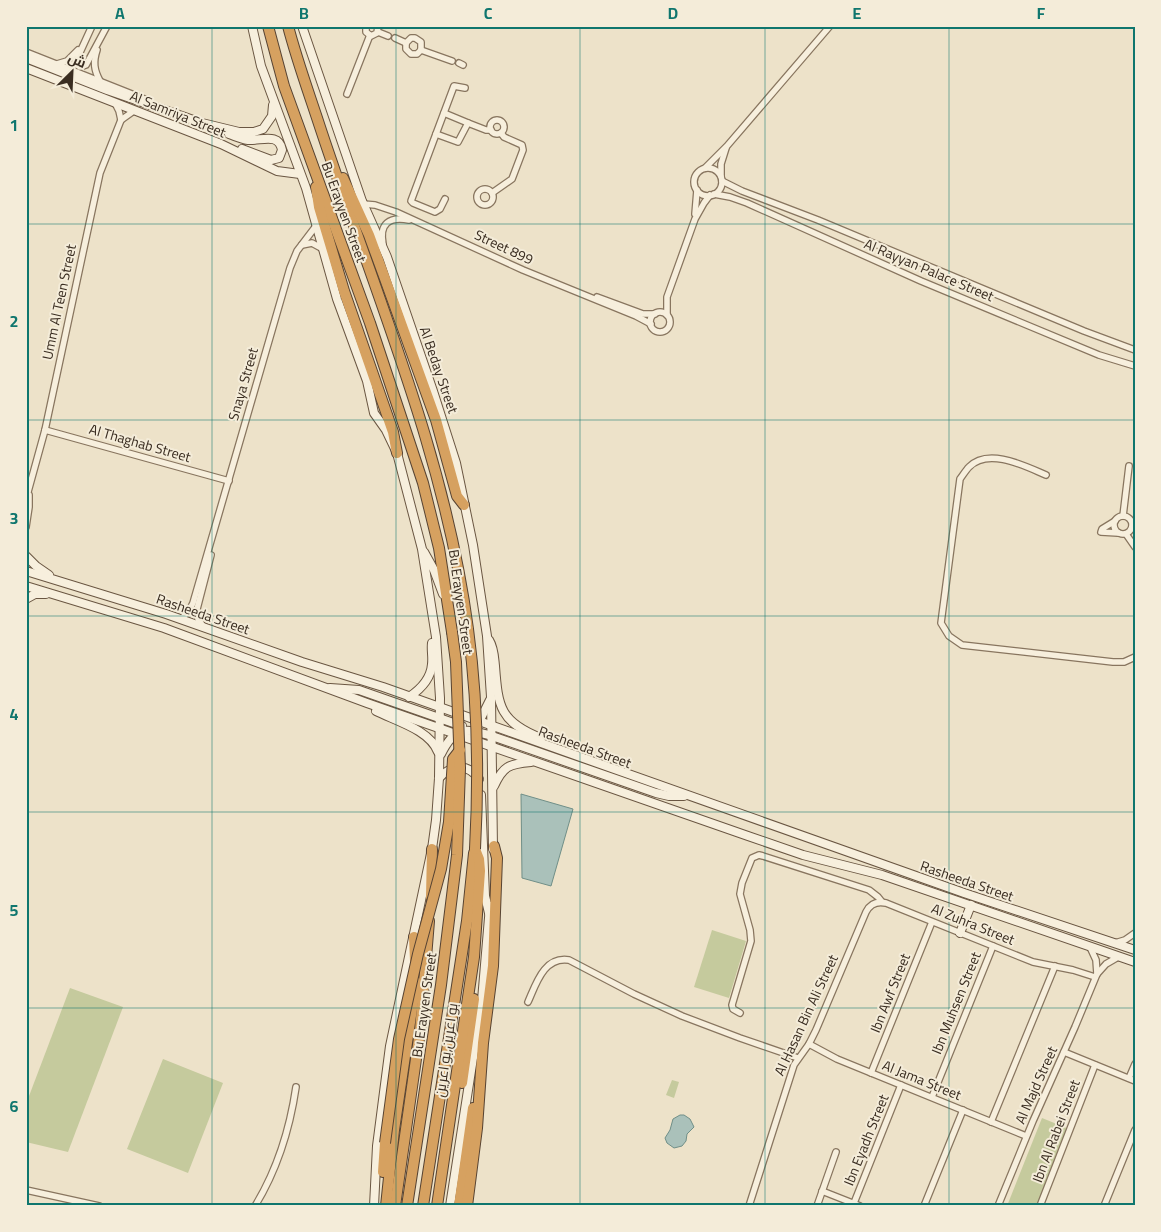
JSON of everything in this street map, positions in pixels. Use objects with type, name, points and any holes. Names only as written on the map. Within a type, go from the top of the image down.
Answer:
[{"type":"highway","name":"Bu Erayyen Street","points":[[268,26],[284,86],[370,323],[424,483],[439,548],[456,662],[460,750],[457,855],[442,985],[407,1206]]},
{"type":"highway","name":"Bu Erayyen Street","points":[[288,26],[331,160],[421,418],[450,526],[462,587],[474,679],[478,758],[475,849],[480,865],[478,898]]},
{"type":"highway","points":[[331,160],[347,186],[374,249],[436,420],[457,496],[464,505]]},
{"type":"highway","points":[[315,173],[319,207],[344,291],[393,432],[396,453]]},
{"type":"highway","points":[[381,1206],[385,1143],[399,1039],[418,954],[441,869],[449,822],[453,759],[460,750]]},
{"type":"highway","points":[[467,1206],[493,974],[496,933],[497,858],[494,846]]},
{"type":"highway","points":[[395,1206],[420,1031],[432,882],[432,849]]},
{"type":"highway","points":[[423,1206],[467,921],[475,849]]},
{"type":"highway","points":[[443,1206],[476,987],[480,934],[480,904],[478,898]]},
{"type":"highway","name":"بو اعرين,بو اعرين","points":[[437,1206],[474,957],[478,898]]},
{"type":"highway","points":[[386,1206],[392,1146],[416,983],[414,937]]},
{"type":"highway","points":[[459,1206],[480,1056],[483,1050]]},
{"type":"main road","points":[[252,26],[261,66],[306,188],[337,299],[368,382],[374,413],[386,430],[396,453]]},
{"type":"main road","name":"Al Beday Street","points":[[302,26],[363,204],[385,252],[456,463],[473,545],[487,636],[492,747]]},
{"type":"main road","name":"Al Samriya Street","points":[[26,58],[107,90],[202,123],[239,132],[254,132],[263,129],[272,116],[273,100]]},
{"type":"main road","name":"Al Samriya Street","points":[[26,70],[46,75],[221,144],[278,171],[300,174]]},
{"type":"main road","points":[[202,123],[244,139],[274,139],[280,143],[282,150],[279,158],[269,160],[235,146],[221,144]]},
{"type":"main road","name":"Bu Erayyen Street","points":[[374,1206],[380,1109],[390,1046],[432,849],[440,756],[440,708],[436,637],[422,549],[396,453]]},
{"type":"main road","points":[[422,549],[434,570],[445,603],[460,715],[467,728],[492,747],[494,788],[494,846],[482,1000],[450,1206]]},
{"type":"main road","points":[[26,556],[45,572],[100,594]]},
{"type":"main road","name":"Rasheeda Street","points":[[26,571],[203,626],[302,662],[492,726],[964,894],[1135,950]]},
{"type":"main road","points":[[26,576],[141,611],[166,614]]},
{"type":"main road","name":"Rasheeda Street","points":[[26,586],[164,628],[367,703],[803,855],[882,875],[1135,962]]},
{"type":"main road","points":[[26,599],[34,594],[55,594]]},
{"type":"main road","points":[[487,636],[494,651],[497,693],[500,705],[515,725],[533,735],[619,769],[635,778]]},
{"type":"main road","points":[[409,697],[419,690],[428,678],[432,664],[432,645],[436,637]]},
{"type":"main road","points":[[326,688],[359,690],[663,795],[690,796]]},
{"type":"main road","points":[[440,756],[447,742],[456,734],[467,728],[474,728],[480,722],[491,697]]},
{"type":"main road","points":[[367,703],[376,711],[430,738],[438,749],[440,756]]},
{"type":"main road","points":[[494,788],[500,774],[509,766],[515,763],[534,762]]},
{"type":"main road","points":[[439,778],[450,769],[462,768],[474,773],[481,783],[485,896],[490,915]]},
{"type":"main road","points":[[960,933],[971,906]]},
{"type":"street","points":[[92,26],[76,61],[80,67],[86,65],[107,26]]},
{"type":"street","points":[[695,219],[696,190],[694,184],[695,177],[699,171],[705,168],[727,146],[830,26]]},
{"type":"street","points":[[365,27],[366,32],[370,35]]},
{"type":"street","points":[[370,35],[374,35],[378,29],[406,43]]},
{"type":"street","points":[[347,94],[370,35]]},
{"type":"street","points":[[100,82],[94,63],[102,36]]},
{"type":"street","points":[[54,64],[63,63],[73,57],[86,38]]},
{"type":"street","points":[[415,38],[421,42],[422,50],[417,54],[411,54],[406,50],[406,43],[408,40],[415,38]]},
{"type":"street","points":[[422,50],[452,61]]},
{"type":"street","name":"Al Samriya Street","points":[[26,52],[170,108],[180,115]]},
{"type":"street","points":[[445,199],[440,209],[435,212],[413,203],[411,200],[454,86],[465,88]]},
{"type":"street","points":[[115,103],[120,111],[121,120],[135,110]]},
{"type":"street","points":[[444,113],[486,130],[491,130],[496,134],[500,133],[504,137],[520,144],[524,150],[511,181],[492,193]]},
{"type":"street","name":"Umm Al Teen Street","points":[[26,527],[30,507],[28,496],[45,430],[100,173],[121,120]]},
{"type":"street","points":[[491,130],[493,122],[499,121],[504,125],[504,130],[500,133]]},
{"type":"street","points":[[436,134],[458,142],[468,123]]},
{"type":"street","points":[[667,297],[667,315],[670,324],[664,331],[657,331],[651,324],[651,320],[667,297],[695,219],[704,203],[719,190],[722,180],[721,164],[727,146]]},
{"type":"street","points":[[705,168],[714,169],[722,180]]},
{"type":"street","name":"Al Rayyan Palace Street","points":[[722,180],[742,191],[818,220],[1084,331],[1135,350]]},
{"type":"street","points":[[696,190],[703,194],[712,195]]},
{"type":"street","name":"Al Rayyan Palace Street","points":[[712,195],[730,197],[747,203],[930,285],[1099,355],[1135,366]]},
{"type":"street","name":"Street 899","points":[[363,204],[386,208],[421,222],[523,270],[651,324]]},
{"type":"street","name":"Street 899","points":[[385,252],[382,232],[388,222],[397,218],[421,222]]},
{"type":"street","name":"Snaya Street","points":[[181,619],[192,608],[282,292],[294,256],[316,226]]},
{"type":"street","points":[[300,246],[310,243],[323,249]]},
{"type":"street","name":"Street 899","points":[[579,292],[643,314],[656,314]]},
{"type":"street","points":[[656,314],[662,312],[667,315]]},
{"type":"street","name":"Al Thaghab Street","points":[[45,430],[229,481]]},
{"type":"street","points":[[1046,475],[1014,461],[986,458],[970,465],[960,479],[941,623],[949,636],[962,645],[1113,662],[1124,662],[1135,657]]},
{"type":"street","points":[[1123,516],[1129,466]]},
{"type":"street","points":[[1123,516],[1129,518],[1132,524],[1131,530],[1126,534],[1104,533],[1100,531],[1115,521],[1123,516]]},
{"type":"street","points":[[1115,521],[1114,526],[1118,533]]},
{"type":"street","name":"Snaya Street","points":[[203,626],[198,619],[197,608],[208,569],[215,531]]},
{"type":"street","points":[[1126,534],[1135,547]]},
{"type":"street","name":"Al Zuhra Street","points":[[740,1013],[733,1009],[732,1005],[750,946],[751,936],[740,894],[742,883],[752,858],[759,855],[869,890],[882,902],[1033,962],[1096,975]]},
{"type":"street","name":"Al Hasan Bin Ali Street","points":[[749,1206],[798,1058],[809,1044],[869,908],[872,904],[882,902]]},
{"type":"street","name":"Ibn Awf Street","points":[[871,1073],[932,922]]},
{"type":"street","points":[[1113,943],[1125,940],[1135,933]]},
{"type":"street","name":"Ibn Muhsen Street","points":[[932,1097],[992,946]]},
{"type":"street","points":[[1090,948],[1096,960],[1096,975]]},
{"type":"street","name":"Al Majd Street","points":[[998,1206],[1026,1136],[1096,975],[1106,964],[1118,957]]},
{"type":"street","points":[[528,1002],[545,968],[554,961],[569,960],[634,994],[682,1016],[798,1058]]},
{"type":"street","points":[[991,1122],[1055,966]]},
{"type":"street","name":"Al Jama Street","points":[[809,1044],[830,1056],[1026,1136]]},
{"type":"street","points":[[1064,1052],[1132,1080],[1135,1064]]},
{"type":"street","name":"Ibn Al Rabei Street","points":[[1040,1206],[1095,1065]]},
{"type":"street","name":"Ibn Eyadh Street","points":[[857,1205],[902,1085]]},
{"type":"street","points":[[261,1206],[265,1189],[290,1124],[296,1087]]},
{"type":"street","points":[[924,1206],[962,1110]]},
{"type":"street","points":[[1104,1206],[1135,1130]]},
{"type":"street","points":[[817,1206],[836,1152]]},
{"type":"street","points":[[255,1206],[265,1189]]},
{"type":"street","points":[[26,1190],[100,1206]]},
{"type":"street","points":[[822,1191],[857,1205]]},
{"type":"green space","points":[[712,930],[746,941],[729,998],[694,987]]},
{"type":"green space","points":[[70,988],[123,1007],[68,1152],[26,1142],[26,1104]]},
{"type":"green space","points":[[163,1059],[223,1083],[188,1173],[127,1149]]},
{"type":"green space","points":[[672,1080],[679,1082],[674,1098],[666,1095]]},
{"type":"green space","points":[[1042,1118],[1069,1129],[1039,1206],[1007,1206]]},
{"type":"water","points":[[521,794],[573,809],[551,886],[522,878]]},
{"type":"water","points":[[680,1115],[690,1119],[694,1127],[687,1134],[686,1141],[682,1146],[674,1148],[667,1143],[665,1138],[670,1130],[673,1119]]}]
